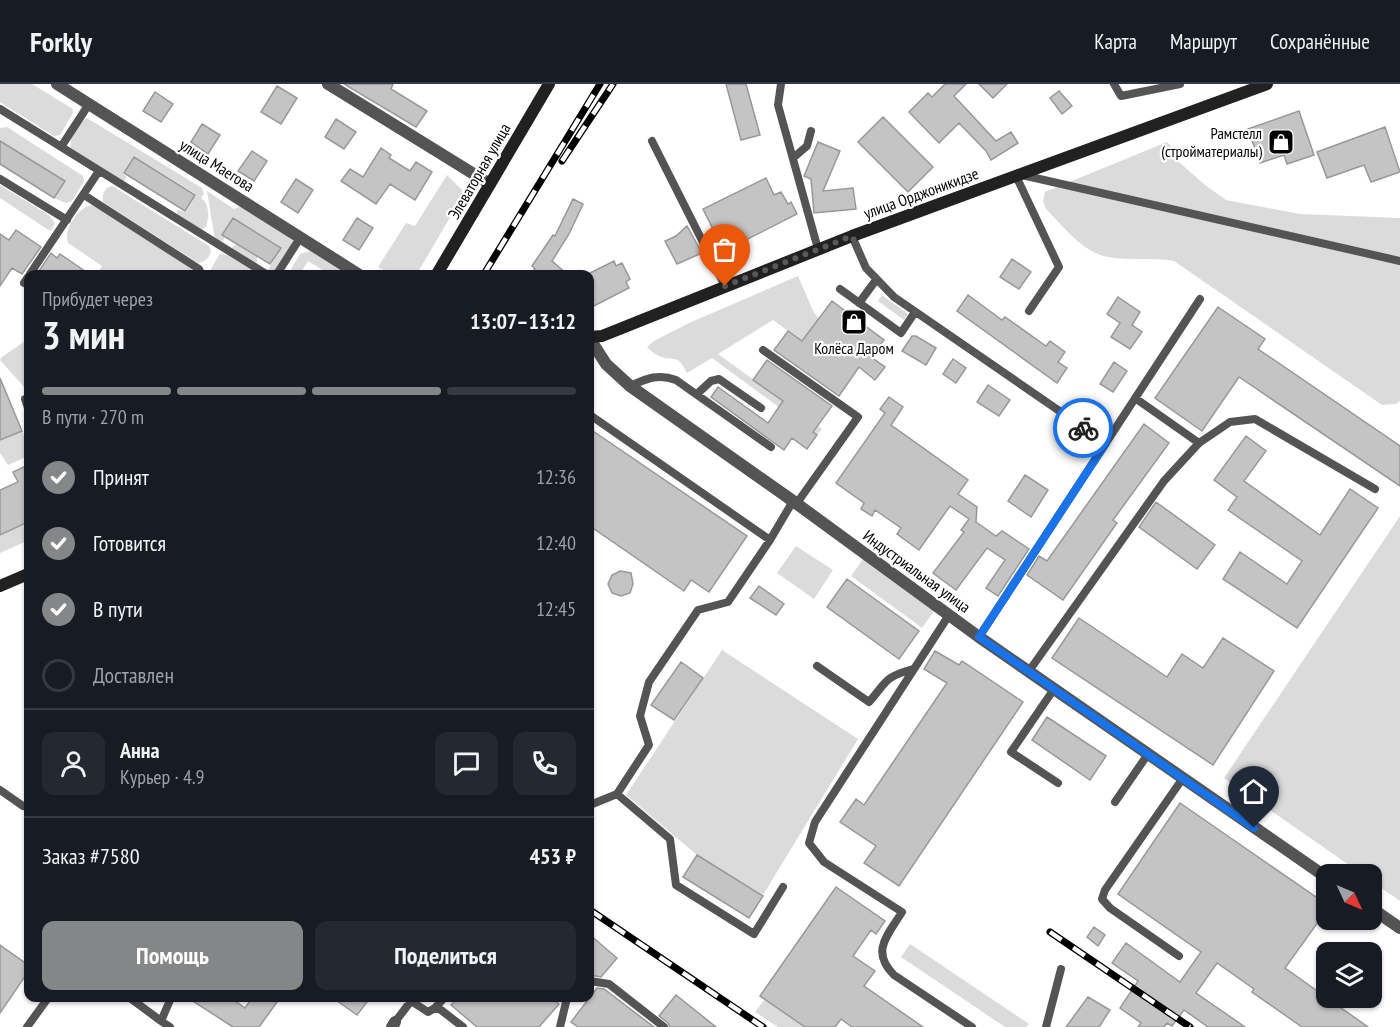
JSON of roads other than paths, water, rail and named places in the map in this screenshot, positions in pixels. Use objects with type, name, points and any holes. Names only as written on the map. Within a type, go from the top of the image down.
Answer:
[{"type":"main road","name":"Элеваторная улица","points":[[439,270],[549,84]]},
{"type":"main road","name":"улица Орджоникидзе","points":[[594,337],[603,336],[852,236],[1264,84]]},
{"type":"main road","points":[[0,586],[24,576]]},
{"type":"street","name":"улица Маегова","points":[[57,84],[352,270]]},
{"type":"street","points":[[328,84],[490,184]]},
{"type":"street","name":"Индустриальная улица","points":[[594,344],[606,364],[630,386],[795,502],[979,637],[1316,870]]},
{"type":"street","points":[[1382,916],[1400,928]]},
{"type":"lane","points":[[781,84],[778,105],[818,249]]},
{"type":"lane","points":[[1114,84],[1121,96],[1180,84]]},
{"type":"lane","points":[[61,147],[88,104]]},
{"type":"lane","points":[[0,109],[260,270]]},
{"type":"lane","points":[[793,158],[807,146],[812,131]]},
{"type":"lane","points":[[652,141],[725,286]]},
{"type":"lane","points":[[33,270],[99,171]]},
{"type":"lane","points":[[1018,175],[1400,261]]},
{"type":"lane","points":[[1018,175],[1059,267],[1029,311]]},
{"type":"lane","points":[[0,179],[67,220]]},
{"type":"lane","points":[[84,195],[199,270]]},
{"type":"lane","points":[[852,236],[866,268],[894,297],[1106,443]]},
{"type":"lane","points":[[280,270],[300,238]]},
{"type":"lane","points":[[859,303],[876,280]]},
{"type":"lane","points":[[840,289],[901,333],[915,312]]},
{"type":"lane","points":[[979,637],[1200,299]]},
{"type":"lane","points":[[594,803],[616,794],[649,745],[640,716],[649,682],[698,610],[728,602],[795,502],[858,417],[763,350]]},
{"type":"lane","points":[[630,386],[650,377],[664,375],[676,380],[771,447]]},
{"type":"lane","points":[[697,394],[711,381],[719,379],[761,408]]},
{"type":"lane","points":[[1135,398],[1199,443]]},
{"type":"lane","points":[[594,419],[770,540]]},
{"type":"lane","points":[[1029,672],[1164,481],[1199,443],[1230,422],[1255,419],[1375,489]]},
{"type":"lane","points":[[949,615],[815,822],[809,843],[824,862],[902,912],[881,949],[884,964],[894,975],[972,1027]]},
{"type":"lane","points":[[817,666],[869,702],[884,682],[896,674],[913,669]]},
{"type":"lane","points":[[1054,689],[1011,752],[1058,783]]},
{"type":"lane","points":[[1115,802],[1148,754]]},
{"type":"lane","points":[[1179,956],[1110,908],[1102,899],[1183,778]]},
{"type":"lane","points":[[0,790],[23,806]]},
{"type":"lane","points":[[616,794],[670,839],[676,885],[754,934],[783,887]]},
{"type":"lane","points":[[1046,1027],[1061,969]]},
{"type":"lane","points":[[594,982],[609,984],[664,1027]]},
{"type":"lane","points":[[27,1027],[45,1002]]},
{"type":"lane","points":[[135,1002],[170,1027]]},
{"type":"lane","points":[[161,1021],[169,1002]]},
{"type":"lane","points":[[394,1025],[406,1002]]},
{"type":"lane","points":[[413,1002],[428,1012],[440,1002]]},
{"type":"lane","points":[[560,1027],[566,1002]]},
{"type":"lane","points":[[435,1008],[463,1027]]},
{"type":"railway","points":[[486,270],[600,84]]},
{"type":"railway","points":[[562,161],[613,84]]},
{"type":"railway","points":[[594,913],[763,1027]]},
{"type":"railway","points":[[1050,932],[1190,1027]]},
{"type":"place","name":"Рамстелл (стройматериалы)","points":[[1281,142]]},
{"type":"place","name":"Колёса Даром","points":[[854,322]]}]
